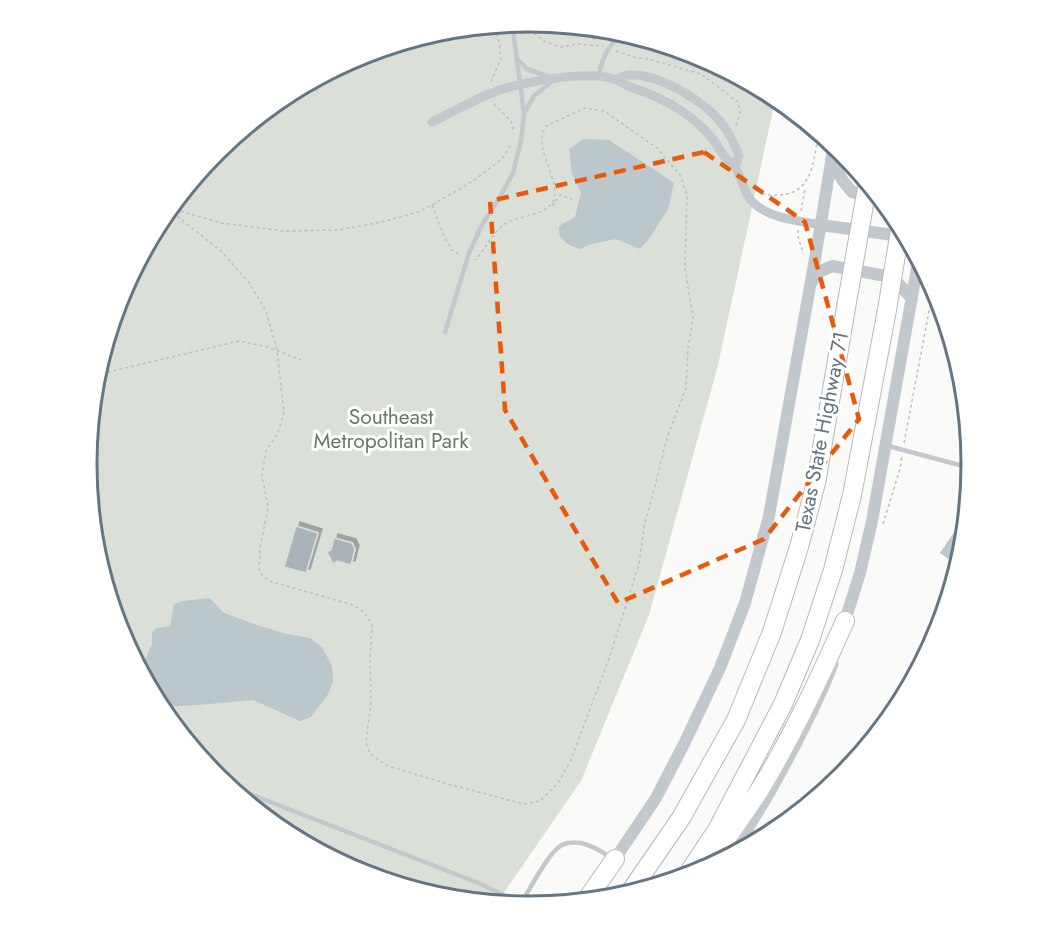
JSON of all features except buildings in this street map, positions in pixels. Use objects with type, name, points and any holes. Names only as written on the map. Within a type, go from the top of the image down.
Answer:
[{"type":"highway","name":"Texas State Highway 71","points":[[636,883],[681,818],[736,720],[772,632],[799,547],[816,483],[866,193]]},
{"type":"highway","name":"Texas State Highway 71","points":[[694,864],[717,830],[783,704],[810,640],[852,495],[898,239]]},
{"type":"highway","points":[[714,855],[759,790],[789,737],[845,621]]},
{"type":"highway","points":[[592,892],[615,859]]},
{"type":"street","points":[[616,80],[627,75],[645,77],[667,84],[692,98],[713,114],[732,138],[739,154],[735,167]]},
{"type":"street","points":[[432,122],[490,93],[520,84],[570,76],[616,80],[664,100],[684,112],[712,138],[735,167],[743,187],[754,204],[765,212],[821,225],[896,235]]},
{"type":"street","points":[[684,112],[692,98]]},
{"type":"street","points":[[615,859],[656,798],[685,742],[720,668],[745,603],[769,516],[832,155]]},
{"type":"street","points":[[831,160],[852,192],[868,195]]},
{"type":"street","points":[[810,285],[817,273],[832,266],[891,277],[912,299]]},
{"type":"street","points":[[739,842],[792,756],[829,679],[838,652],[872,521],[916,272]]},
{"type":"lane","points":[[445,332],[467,260],[482,225],[513,173],[521,141],[524,113],[513,33]]},
{"type":"lane","points":[[598,77],[602,60],[615,40]]},
{"type":"lane","points":[[517,58],[527,69],[555,79]]},
{"type":"lane","points":[[524,113],[534,96],[555,79]]},
{"type":"lane","points":[[885,445],[962,466]]},
{"type":"lane","points":[[250,794],[481,884],[503,896]]},
{"type":"lane","points":[[526,896],[552,854],[561,846],[580,843],[615,859]]},
{"type":"path","points":[[499,42],[508,33],[506,32]]},
{"type":"path","points":[[179,212],[222,223],[284,231],[339,230],[386,221],[418,212],[432,205],[472,181],[502,159],[514,141],[511,121],[490,101],[490,84],[501,58],[496,33]]},
{"type":"path","points":[[513,33],[534,33],[544,41],[560,47],[577,44],[599,45],[634,57],[701,74],[738,102],[740,112],[736,127]]},
{"type":"path","points":[[317,87],[317,92]]},
{"type":"path","points":[[176,215],[221,251],[250,284],[266,311],[277,350],[284,412],[278,433],[266,451],[262,475],[268,508],[260,548],[259,572],[269,581],[353,605],[364,612],[372,625],[371,704],[366,741],[370,754],[388,766],[524,804],[540,801],[558,783],[570,762],[616,636],[639,564],[645,522],[667,438],[686,388],[688,348],[693,319],[685,267],[687,195],[680,175],[657,148],[604,111],[585,108],[546,126],[543,134],[542,145],[555,191],[554,201],[544,210],[505,224],[482,254],[472,262],[452,250],[432,205]]},
{"type":"path","points":[[762,194],[784,195],[803,186],[812,171],[817,141]]},
{"type":"path","points":[[803,254],[797,237],[805,188]]},
{"type":"path","points":[[551,204],[554,205],[560,195],[572,199]]},
{"type":"path","points":[[107,372],[238,341],[268,347],[301,360]]},
{"type":"highlighted area","points":[[704,152],[805,222],[859,419],[764,539],[618,603],[505,410],[490,201]]},
{"type":"green space","name":"Southeast Metropolitan Park","points":[[501,32],[558,32],[641,46],[695,64],[746,89],[774,107],[718,365],[649,615],[581,781],[502,896],[418,882],[390,874],[338,852],[289,824],[244,789],[204,749],[186,727],[155,680],[130,630],[105,548],[97,464],[105,380],[130,298],[155,248],[186,201],[204,179],[244,139],[289,104],[313,89],[390,54],[473,35]]},
{"type":"shaded area","points":[[584,139],[609,140],[674,183],[668,209],[640,249],[616,239],[579,249],[564,241],[560,235],[559,226],[575,217],[581,193],[572,174],[569,149]]},
{"type":"shaded area","points":[[957,528],[951,560],[940,553]]},
{"type":"shaded area","points":[[210,598],[224,613],[287,634],[310,638],[322,647],[332,666],[333,682],[327,696],[311,717],[300,721],[253,700],[172,706],[145,660],[152,644],[152,632],[157,628],[170,626],[174,604]]}]
